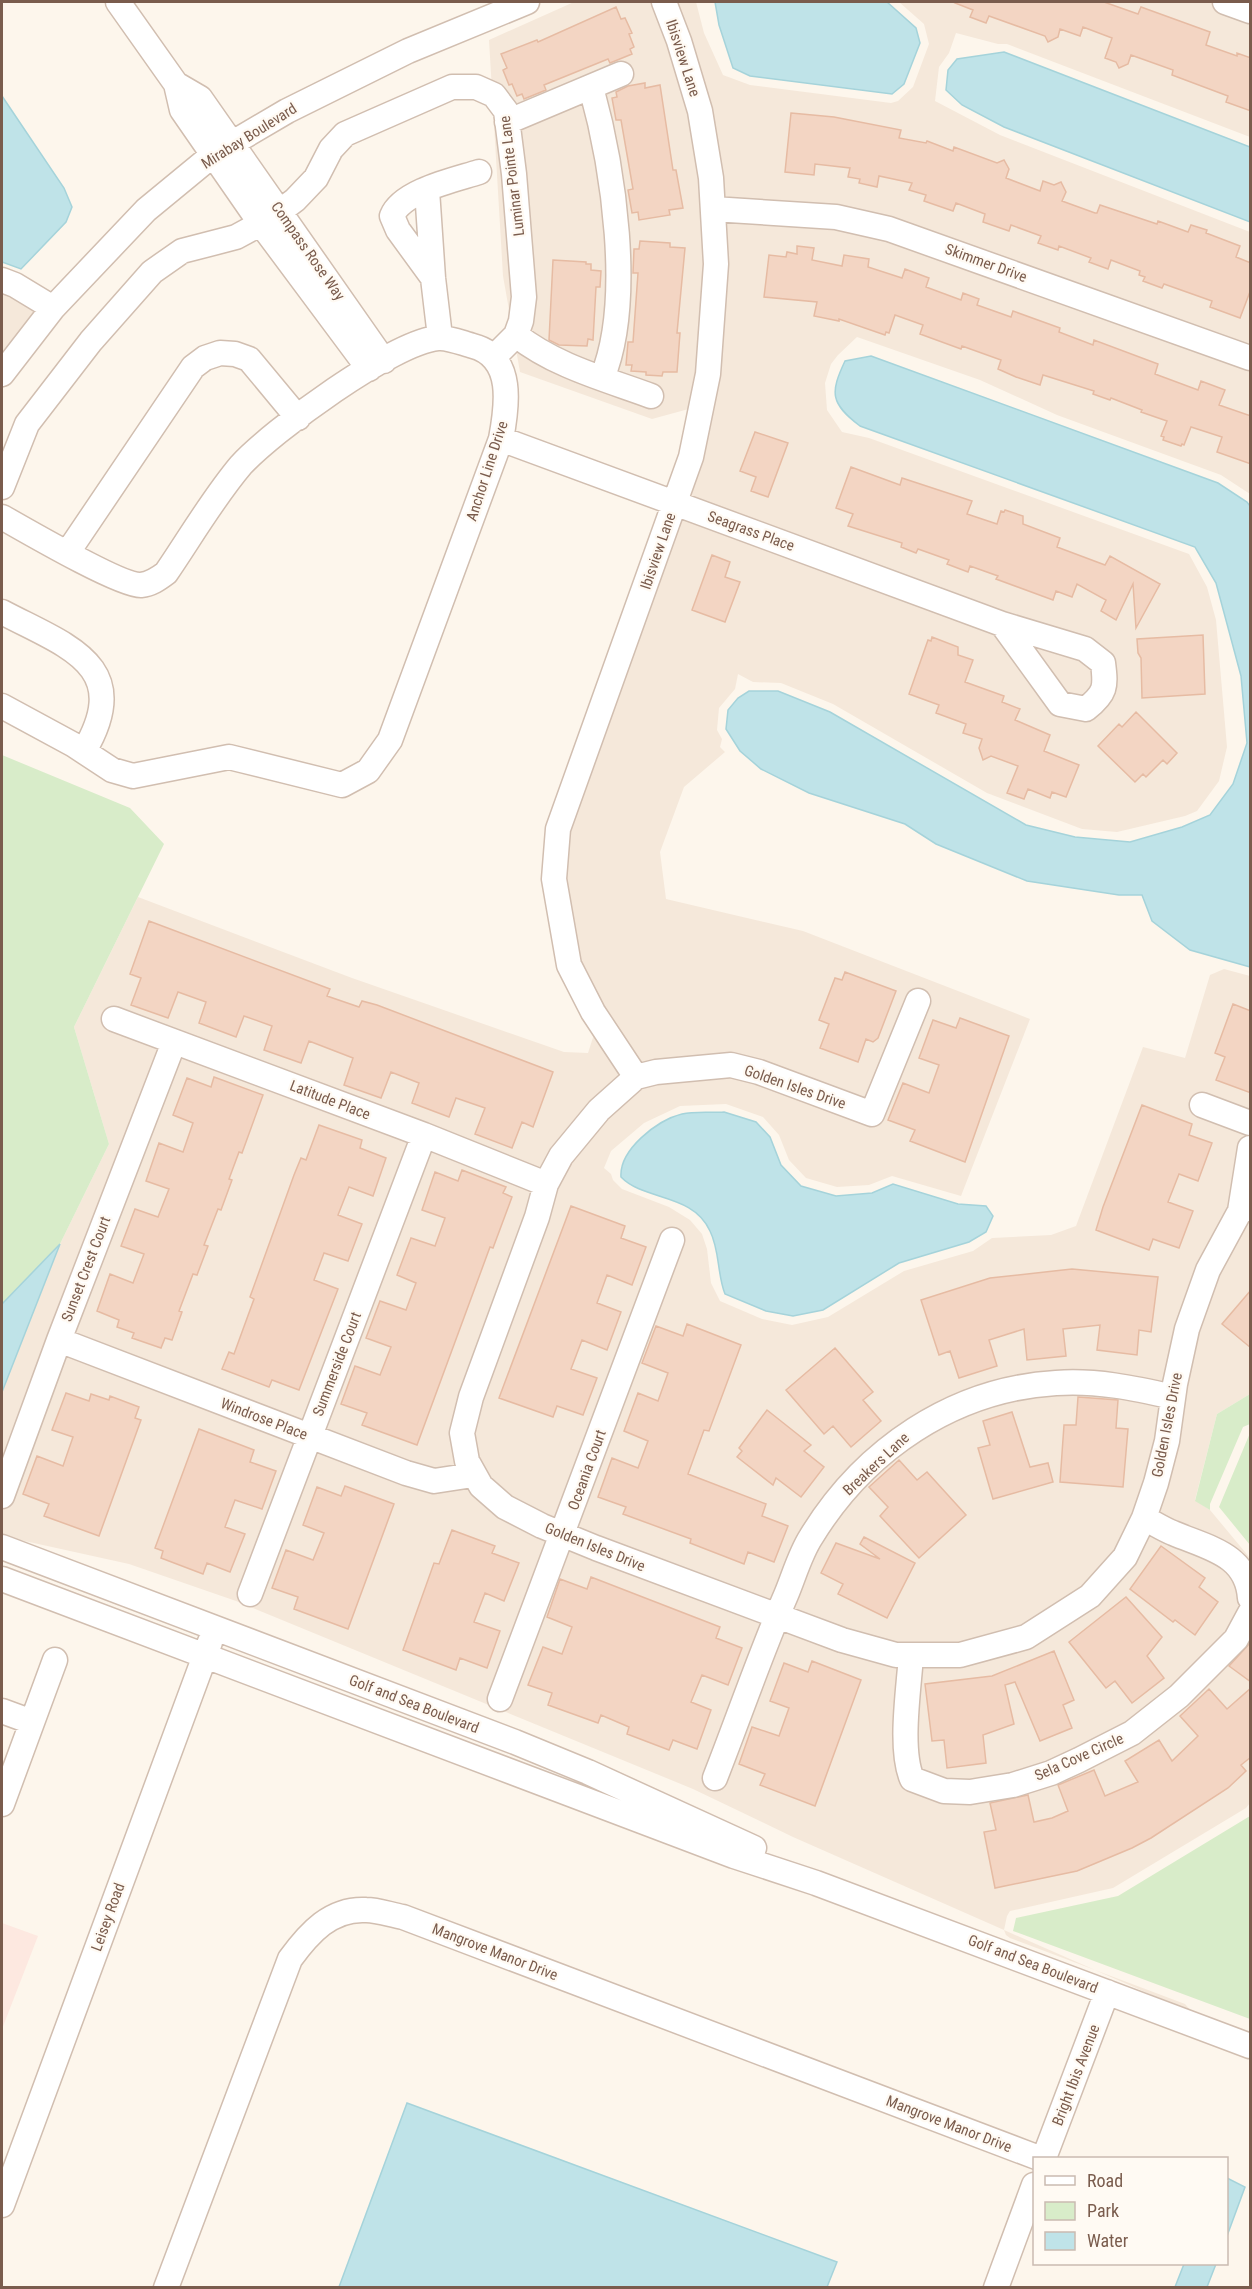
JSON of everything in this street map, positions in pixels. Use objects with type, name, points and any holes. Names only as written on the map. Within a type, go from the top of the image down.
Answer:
[{"type":"street","name":"Mirabay Boulevard","points":[[2,374],[53,308],[146,210],[223,148],[287,111],[408,51],[527,2]]},
{"type":"street","name":"Ibisview Lane","points":[[636,1077],[593,1012],[569,965],[554,879],[558,829],[691,457],[708,374],[716,264],[711,178],[700,111],[679,41],[664,2]]},
{"type":"street","points":[[1225,2],[1251,11]]},
{"type":"street","name":"Compass Rose Way","points":[[123,3],[176,84],[200,98],[223,148],[377,365]]},
{"type":"street","points":[[507,122],[621,74]]},
{"type":"street","name":"Luminar Pointe Lane","points":[[271,217],[295,200],[316,178],[332,149],[345,134],[452,87],[476,87],[494,94],[506,111],[521,255],[524,297],[521,321],[516,335]]},
{"type":"street","points":[[591,87],[607,155],[613,198],[617,259],[614,332],[608,363],[602,378]]},
{"type":"street","points":[[433,278],[398,230],[392,216],[395,208],[403,200],[479,171]]},
{"type":"street","points":[[427,190],[440,337]]},
{"type":"street","name":"Skimmer Drive","points":[[713,209],[836,217],[889,229],[1251,358]]},
{"type":"street","points":[[2,487],[27,424],[92,341],[152,272],[182,251],[236,237],[271,217]]},
{"type":"street","points":[[2,280],[15,285],[53,308]]},
{"type":"street","points":[[2,517],[117,578],[139,585],[155,581],[166,573],[243,464],[271,438],[347,381],[402,349],[440,337],[478,348],[494,357],[516,335],[530,347],[553,360],[651,396]]},
{"type":"street","points":[[68,552],[193,367],[205,358],[220,353],[236,354],[249,359],[298,418]]},
{"type":"street","name":"Anchor Line Drive","points":[[2,706],[84,751],[112,770],[133,776],[229,757],[342,785],[368,771],[390,740],[501,439],[507,398],[505,384],[494,357]]},
{"type":"street","name":"Seagrass Place","points":[[501,439],[1002,624]]},
{"type":"street","points":[[2,612],[69,647],[86,659],[95,671],[101,689],[102,704],[94,734],[84,751]]},
{"type":"street","name":"Golden Isles Drive","points":[[918,1001],[872,1114],[759,1072],[731,1065],[656,1072],[636,1077],[598,1110],[561,1156],[546,1184],[537,1216],[471,1397],[462,1433],[467,1461],[473,1475],[481,1486],[505,1507],[562,1534],[777,1617],[842,1640],[896,1655],[960,1655],[1026,1637],[1090,1596],[1125,1557],[1144,1518],[1167,1441],[1173,1397],[1187,1329],[1208,1270],[1245,1210],[1251,1148]]},
{"type":"street","name":"Latitude Place","points":[[114,1019],[424,1135],[546,1184]]},
{"type":"street","name":"Sunset Crest Court","points":[[2,1497],[59,1340],[174,1042]]},
{"type":"street","points":[[1202,1105],[1251,1123]]},
{"type":"street","name":"Summerside Court","points":[[250,1594],[424,1135]]},
{"type":"street","name":"Oceania Court","points":[[500,1699],[672,1240]]},
{"type":"street","name":"Windrose Place","points":[[59,1340],[406,1473],[434,1481],[473,1475]]},
{"type":"street","name":"Breakers Lane","points":[[716,1778],[777,1617],[810,1538],[832,1507],[862,1473],[911,1430],[979,1398],[1019,1387],[1057,1383],[1103,1384],[1173,1397]]},
{"type":"street","points":[[1144,1518],[1172,1533],[1210,1547],[1238,1565],[1249,1582],[1251,1598]]},
{"type":"street","name":"Golf and Sea Boulevard","points":[[2,1547],[515,1742],[588,1772],[740,1841],[816,1882]]},
{"type":"street","name":"Golf and Sea Boulevard","points":[[2,1579],[723,1851],[816,1882],[1251,2046]]},
{"type":"street","name":"Sela Cove Circle","points":[[911,1655],[906,1726],[908,1770],[912,1779],[944,1791],[970,1792],[1013,1785],[1051,1773],[1132,1733],[1179,1696],[1236,1639],[1251,1613]]},
{"type":"street","name":"Leisey Road","points":[[2,2205],[215,1629]]},
{"type":"street","points":[[2,1804],[56,1659]]},
{"type":"street","points":[[2,1711],[32,1722]]},
{"type":"street","name":"Mangrove Manor Drive","points":[[166,2288],[290,1959],[307,1935],[333,1916],[365,1910],[404,1917],[1036,2157]]},
{"type":"street","name":"Bright Ibis Avenue","points":[[1044,2157],[1107,1992]]},
{"type":"street","points":[[996,2288],[1033,2190]]},
{"type":"shaded area","points":[[574,2],[696,2],[704,33],[723,75],[750,85],[891,103],[898,101],[913,87],[929,44],[924,24],[899,2],[1250,2],[1250,137],[1007,44],[998,44],[956,33],[949,53],[939,67],[935,101],[1000,135],[1250,232],[1250,494],[1221,475],[1057,415],[980,380],[857,337],[831,364],[825,383],[827,410],[842,432],[869,438],[1189,554],[1207,587],[1216,620],[1227,747],[1219,781],[1197,811],[1185,816],[1117,832],[1082,829],[987,793],[833,704],[781,683],[753,682],[738,674],[735,689],[719,708],[717,730],[722,739],[720,747],[725,752],[684,787],[660,852],[666,899],[803,931],[1030,1019],[961,1196],[892,1176],[869,1185],[837,1187],[806,1178],[789,1160],[779,1135],[763,1117],[726,1104],[680,1106],[644,1123],[611,1151],[604,1168],[622,1189],[669,1207],[690,1220],[702,1234],[707,1249],[711,1283],[720,1301],[762,1319],[792,1325],[828,1317],[904,1271],[973,1251],[992,1238],[1051,1235],[1076,1226],[1143,1047],[1185,1058],[1210,975],[1224,969],[1250,976],[1250,1394],[1217,1414],[1195,1500],[1210,1510],[1250,1558],[1250,1803],[1246,1808],[1113,1888],[1010,1911],[1004,1930],[793,1837],[693,1789],[236,1601],[129,1564],[2,1536],[2,1392],[60,1244],[109,1144],[74,1027],[138,897],[352,978],[564,1052],[588,1053],[598,1022],[562,936],[558,838],[696,407],[652,419],[520,372],[503,276],[489,40]]},
{"type":"shaded area","points":[[2,271],[41,317],[2,374]]},
{"type":"shaded area","points":[[2,1923],[38,1936],[2,2029]]},
{"type":"shaded area","points":[[1004,1930],[1095,1970],[1010,1938]]},
{"type":"shaded area","points":[[1095,1970],[1185,2004],[1193,2013]]},
{"type":"green space","points":[[2,755],[130,808],[164,844],[74,1027],[109,1144],[60,1244],[2,1304]]},
{"type":"green space","points":[[1250,1394],[1250,1424],[1243,1427],[1210,1504],[1210,1510],[1195,1501],[1217,1414]]},
{"type":"green space","points":[[1250,1433],[1250,1545],[1219,1507]]},
{"type":"green space","points":[[1250,1816],[1250,2019],[1013,1931],[1016,1918],[1118,1896]]},
{"type":"water","points":[[715,2],[887,2],[916,28],[920,43],[904,84],[892,94],[750,76],[733,68],[719,25]]},
{"type":"water","points":[[1004,52],[1250,147],[1250,222],[1004,127],[962,105],[946,90],[948,70],[957,59]]},
{"type":"water","points":[[2,96],[64,188],[72,207],[66,222],[21,269],[2,262]]},
{"type":"water","points":[[871,356],[1218,483],[1250,506],[1250,967],[1190,950],[1152,921],[1142,895],[1119,895],[1027,881],[936,844],[905,824],[809,793],[761,769],[740,751],[726,729],[728,710],[738,698],[749,691],[778,691],[830,712],[1026,825],[1075,837],[1130,842],[1182,827],[1210,815],[1233,784],[1247,743],[1241,676],[1216,583],[1195,547],[860,426],[838,404],[835,390],[845,361]]},
{"type":"water","points":[[724,1112],[756,1122],[770,1137],[781,1165],[801,1186],[836,1196],[872,1193],[893,1184],[958,1204],[986,1206],[993,1216],[986,1232],[969,1242],[899,1263],[823,1310],[793,1316],[766,1311],[725,1294],[713,1239],[702,1219],[692,1210],[631,1185],[621,1177],[626,1157],[651,1129],[682,1114]]},
{"type":"water","points":[[60,1244],[2,1392],[2,1304]]},
{"type":"water","points":[[407,2103],[837,2262],[827,2287],[339,2287]]},
{"type":"water","points":[[1228,2178],[1245,2187],[1228,2233]]},
{"type":"water","points":[[1184,2265],[1216,2265],[1207,2287],[1175,2287]]},
{"type":"building","points":[[956,2],[1104,2],[1138,14],[1141,7],[1210,32],[1206,45],[1237,56],[1237,53],[1251,58],[1251,111],[1226,102],[1228,96],[1172,75],[1173,70],[1131,55],[1128,64],[1119,68],[1116,62],[1105,58],[1112,38],[1083,27],[1080,36],[1060,29],[1058,37],[1048,42],[1045,36],[989,16],[986,23],[970,17],[973,10]]},
{"type":"building","points":[[616,7],[621,19],[625,18],[632,33],[629,34],[634,47],[630,49],[632,54],[610,63],[608,59],[544,85],[546,90],[524,99],[522,94],[517,96],[512,84],[509,85],[503,70],[507,68],[501,54],[537,40],[538,42]]},
{"type":"building","points":[[645,83],[645,88],[660,85],[673,170],[676,170],[683,208],[669,210],[670,215],[639,220],[638,212],[632,213],[628,190],[633,189],[621,120],[616,120],[612,98],[617,97],[616,92],[628,86]]},
{"type":"building","points":[[791,113],[834,117],[901,130],[899,138],[926,143],[927,141],[953,151],[954,147],[997,163],[1004,160],[1009,169],[1006,178],[1040,191],[1043,181],[1054,185],[1061,182],[1066,192],[1062,201],[1095,213],[1100,205],[1188,232],[1191,225],[1207,230],[1206,233],[1240,246],[1236,257],[1251,263],[1251,289],[1240,318],[1210,307],[1212,301],[1164,284],[1162,288],[1143,281],[1145,277],[1139,275],[1140,271],[1111,260],[1108,269],[1089,262],[1091,258],[1059,246],[1058,250],[1038,243],[1041,236],[1011,225],[1009,231],[983,222],[985,214],[956,203],[953,211],[924,201],[926,195],[909,190],[912,183],[879,176],[877,187],[859,183],[860,179],[848,177],[850,168],[815,164],[814,175],[785,172]]},
{"type":"building","points":[[640,241],[670,243],[670,247],[685,248],[677,333],[680,333],[677,372],[663,372],[662,376],[631,371],[632,365],[626,365],[628,342],[633,342],[638,273],[633,273],[634,249],[639,249]]},
{"type":"building","points":[[797,246],[814,248],[812,260],[842,266],[844,255],[869,259],[868,267],[902,278],[905,269],[929,278],[926,287],[961,300],[963,293],[979,299],[977,305],[1011,317],[1013,311],[1060,328],[1059,332],[1093,345],[1094,340],[1158,364],[1155,374],[1198,390],[1201,381],[1225,390],[1219,405],[1251,416],[1251,464],[1217,452],[1222,437],[1191,427],[1184,445],[1163,440],[1164,437],[1161,436],[1167,421],[1111,398],[1110,400],[1093,394],[1094,391],[1043,375],[1040,385],[1016,377],[998,369],[1001,360],[920,334],[923,325],[895,315],[889,333],[886,332],[885,335],[839,319],[839,321],[814,316],[817,302],[764,297],[769,255],[786,257],[787,252],[797,254]]},
{"type":"building","points":[[553,260],[586,262],[586,264],[591,264],[591,270],[601,271],[600,287],[596,287],[593,340],[588,339],[587,346],[559,345],[549,340]]},
{"type":"building","points":[[755,432],[788,443],[768,497],[751,491],[756,477],[740,471]]},
{"type":"building","points":[[851,467],[900,485],[902,478],[972,501],[967,514],[997,524],[1001,511],[1005,510],[1023,516],[1023,524],[1060,538],[1057,547],[1105,565],[1110,556],[1160,584],[1136,628],[1133,584],[1116,620],[1101,611],[1106,600],[1077,584],[1072,597],[1056,591],[1053,600],[996,579],[998,576],[970,566],[968,572],[947,564],[949,560],[918,549],[916,553],[901,547],[902,543],[848,526],[853,514],[836,508]]},
{"type":"building","points":[[712,555],[730,562],[725,577],[740,582],[725,622],[692,610]]},
{"type":"building","points":[[1203,635],[1205,694],[1142,698],[1141,658],[1138,653],[1137,639]]},
{"type":"building","points":[[932,637],[958,647],[958,655],[973,660],[965,682],[1004,696],[1002,702],[1020,709],[1015,720],[1050,735],[1044,751],[1079,765],[1066,797],[1052,792],[1050,798],[1028,789],[1024,799],[1007,793],[1018,766],[991,756],[983,760],[979,748],[982,739],[963,733],[966,724],[936,713],[939,705],[909,694],[928,640],[931,641]]},
{"type":"building","points":[[1136,712],[1177,753],[1167,764],[1163,760],[1146,777],[1143,774],[1135,782],[1098,746],[1119,724],[1122,727]]},
{"type":"building","points":[[149,921],[330,989],[327,996],[359,1007],[362,1001],[377,1005],[553,1072],[533,1127],[522,1122],[512,1148],[475,1134],[485,1108],[456,1098],[449,1117],[412,1103],[419,1083],[391,1072],[381,1098],[344,1085],[353,1058],[309,1041],[301,1063],[264,1050],[272,1026],[244,1016],[236,1037],[199,1023],[206,1002],[178,992],[168,1018],[131,1005],[141,978],[130,974]]},
{"type":"building","points":[[845,972],[896,991],[878,1038],[873,1042],[866,1039],[858,1062],[820,1048],[829,1024],[819,1020],[835,978],[842,980]]},
{"type":"building","points":[[1233,1004],[1251,1011],[1251,1093],[1216,1080],[1225,1057],[1215,1053]]},
{"type":"building","points":[[960,1018],[1009,1036],[965,1162],[910,1141],[915,1130],[888,1120],[903,1083],[929,1093],[939,1065],[919,1058],[933,1020],[956,1028]]},
{"type":"building","points":[[214,1077],[263,1095],[242,1153],[239,1152],[229,1179],[232,1180],[221,1210],[218,1209],[204,1245],[208,1246],[197,1275],[193,1274],[179,1311],[182,1312],[172,1340],[165,1338],[161,1348],[132,1338],[134,1333],[117,1327],[119,1320],[97,1311],[110,1274],[133,1283],[144,1254],[121,1246],[135,1209],[158,1217],[169,1189],[146,1181],[159,1143],[183,1152],[193,1123],[173,1115],[187,1078],[211,1087]]},
{"type":"building","points":[[1142,1105],[1192,1124],[1189,1135],[1212,1143],[1198,1181],[1179,1174],[1168,1202],[1193,1211],[1179,1248],[1153,1239],[1149,1250],[1096,1230]]},
{"type":"building","points":[[319,1125],[362,1140],[360,1148],[386,1158],[373,1196],[349,1187],[338,1215],[362,1224],[348,1261],[324,1253],[314,1280],[338,1289],[299,1390],[272,1380],[269,1387],[222,1369],[229,1352],[234,1354],[254,1299],[250,1297],[294,1175],[301,1158],[306,1160]]},
{"type":"building","points":[[462,1170],[506,1187],[503,1193],[512,1197],[493,1248],[490,1247],[417,1445],[362,1425],[367,1413],[341,1404],[355,1366],[380,1375],[391,1347],[366,1338],[380,1301],[406,1310],[416,1283],[397,1275],[411,1238],[435,1246],[445,1218],[422,1210],[435,1172],[458,1181]]},
{"type":"building","points":[[571,1206],[625,1226],[621,1238],[646,1247],[632,1285],[607,1275],[597,1303],[621,1312],[607,1350],[582,1340],[571,1369],[597,1378],[583,1415],[557,1406],[553,1417],[499,1398]]},
{"type":"building","points":[[1072,1269],[1158,1277],[1151,1332],[1139,1330],[1137,1355],[1097,1350],[1100,1325],[1063,1329],[1066,1356],[1027,1360],[1024,1329],[989,1340],[997,1366],[959,1378],[950,1351],[939,1355],[921,1300],[990,1278]]},
{"type":"building","points":[[1251,1290],[1251,1348],[1222,1324]]},
{"type":"building","points":[[687,1324],[741,1345],[709,1431],[704,1430],[688,1474],[766,1504],[762,1516],[788,1526],[774,1562],[748,1552],[744,1564],[690,1543],[691,1539],[623,1514],[626,1507],[598,1497],[612,1458],[638,1468],[648,1441],[624,1431],[638,1393],[658,1401],[668,1373],[642,1363],[656,1326],[683,1336]]},
{"type":"building","points":[[835,1348],[873,1392],[863,1400],[881,1421],[851,1447],[833,1426],[824,1434],[786,1390]]},
{"type":"building","points":[[66,1393],[89,1401],[91,1394],[109,1400],[110,1396],[139,1407],[135,1418],[141,1420],[99,1536],[44,1516],[49,1504],[23,1494],[37,1456],[63,1466],[73,1437],[52,1430]]},
{"type":"building","points":[[1078,1397],[1118,1400],[1116,1428],[1128,1429],[1123,1487],[1060,1482],[1064,1425],[1076,1425]]},
{"type":"building","points":[[767,1410],[811,1445],[804,1451],[824,1467],[801,1497],[776,1478],[773,1485],[737,1457],[742,1451],[739,1448]]},
{"type":"building","points":[[1012,1412],[1030,1467],[1048,1463],[1053,1482],[993,1499],[978,1448],[990,1445],[983,1421]]},
{"type":"building","points":[[199,1429],[254,1450],[250,1462],[276,1471],[262,1509],[235,1500],[225,1527],[245,1534],[230,1572],[207,1563],[203,1574],[161,1558],[163,1551],[155,1548]]},
{"type":"building","points":[[899,1460],[917,1480],[927,1472],[966,1515],[919,1558],[880,1516],[888,1507],[869,1487]]},
{"type":"building","points":[[345,1486],[394,1504],[348,1629],[294,1609],[298,1597],[272,1588],[286,1550],[313,1560],[324,1533],[303,1525],[317,1487],[341,1496]]},
{"type":"building","points":[[452,1530],[495,1546],[492,1553],[519,1563],[504,1601],[485,1593],[474,1622],[500,1631],[487,1668],[460,1658],[456,1670],[403,1650],[434,1563],[439,1564]]},
{"type":"building","points":[[864,1537],[915,1563],[887,1618],[838,1594],[843,1584],[821,1573],[836,1543],[880,1559],[860,1544]]},
{"type":"building","points":[[1161,1546],[1205,1578],[1199,1587],[1218,1602],[1195,1635],[1175,1620],[1173,1622],[1130,1589]]},
{"type":"building","points":[[591,1577],[720,1627],[716,1638],[742,1648],[728,1685],[702,1675],[691,1702],[711,1710],[697,1749],[673,1740],[669,1750],[627,1734],[629,1727],[601,1715],[598,1723],[548,1705],[552,1693],[528,1685],[543,1647],[562,1654],[572,1627],[547,1617],[560,1579],[587,1589]]},
{"type":"building","points":[[1126,1597],[1162,1637],[1147,1656],[1164,1678],[1132,1703],[1115,1681],[1106,1688],[1069,1642]]},
{"type":"building","points":[[1251,1642],[1251,1682],[1229,1666]]},
{"type":"building","points":[[1054,1651],[1074,1700],[1063,1705],[1072,1728],[1040,1741],[1015,1682],[1005,1685],[1014,1724],[983,1735],[986,1763],[947,1768],[944,1740],[932,1741],[925,1684],[992,1676]]},
{"type":"building","points":[[812,1661],[861,1680],[815,1806],[760,1785],[765,1774],[739,1764],[752,1727],[779,1736],[789,1708],[770,1701],[784,1663],[808,1672]]},
{"type":"building","points":[[1251,1688],[1251,1757],[1241,1765],[1246,1771],[1228,1788],[1132,1848],[1077,1871],[995,1888],[984,1832],[996,1830],[990,1803],[1028,1795],[1034,1822],[1068,1811],[1058,1785],[1094,1770],[1105,1796],[1138,1782],[1125,1761],[1159,1740],[1172,1761],[1198,1736],[1180,1716],[1209,1689],[1227,1709]]}]
